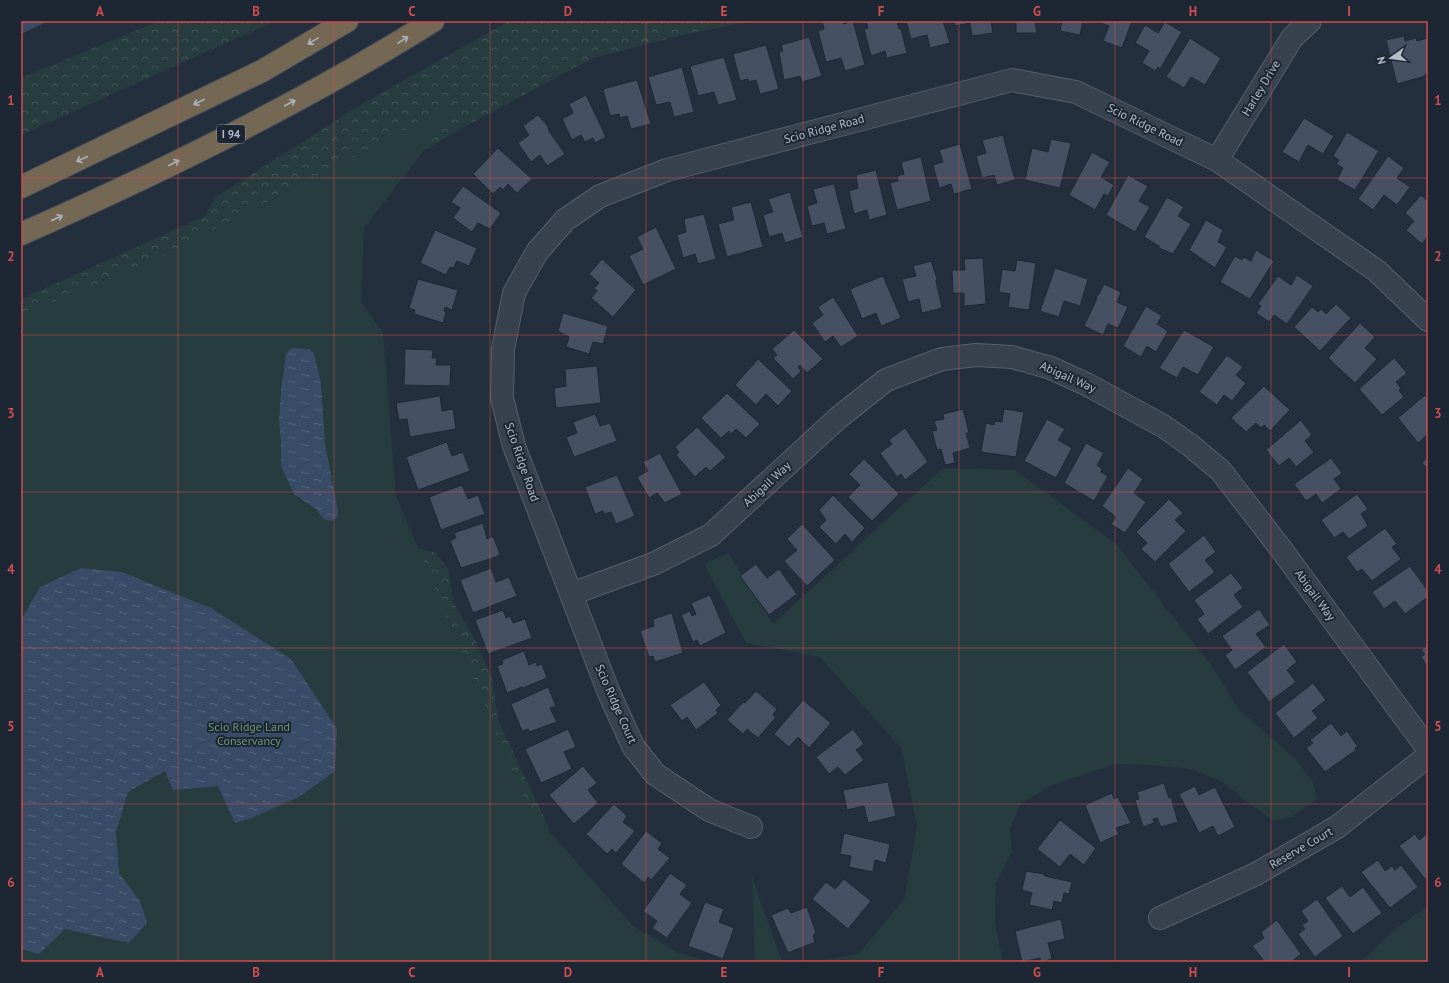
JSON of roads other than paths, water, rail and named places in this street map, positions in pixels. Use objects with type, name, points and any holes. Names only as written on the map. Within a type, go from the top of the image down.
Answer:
[{"type":"highway","points":[[21,187],[262,71],[346,21]]},
{"type":"highway","name":"I 94","points":[[21,234],[186,158],[367,62],[433,21]]},
{"type":"street","name":"Harley Drive","points":[[1217,160],[1292,38],[1310,21]]},
{"type":"street","name":"Scio Ridge Road","points":[[571,594],[514,446],[502,398],[503,349],[514,293],[537,252],[565,220],[600,196],[667,170],[1012,80],[1076,92],[1217,160],[1377,271],[1428,320]]},
{"type":"street","name":"Abigail Way","points":[[571,594],[653,564],[711,535],[838,418],[886,380],[942,359],[976,355],[1012,356],[1051,368],[1088,385],[1149,418],[1190,445],[1221,471],[1281,549],[1428,749]]},
{"type":"street","name":"Scio Ridge Court","points":[[571,594],[609,692],[634,746],[655,774],[709,810],[751,827]]},
{"type":"street","name":"Reserve Court","points":[[1160,918],[1256,874],[1338,827],[1428,756]]},
{"type":"water","points":[[21,21],[48,21],[21,34]]},
{"type":"water","points":[[292,348],[309,349],[314,353],[321,384],[325,444],[338,511],[337,518],[331,521],[324,519],[316,509],[294,494],[281,466],[279,420],[281,391],[286,354]]},
{"type":"water","points":[[81,568],[121,572],[211,608],[291,659],[337,729],[335,771],[299,797],[249,819],[235,823],[218,786],[173,790],[165,771],[128,792],[116,832],[119,873],[140,901],[147,923],[129,943],[65,929],[39,954],[21,949],[21,620],[40,587]]},
{"type":"park label","name":"Scio Ridge Land Conservancy","points":[[249,734]]}]
